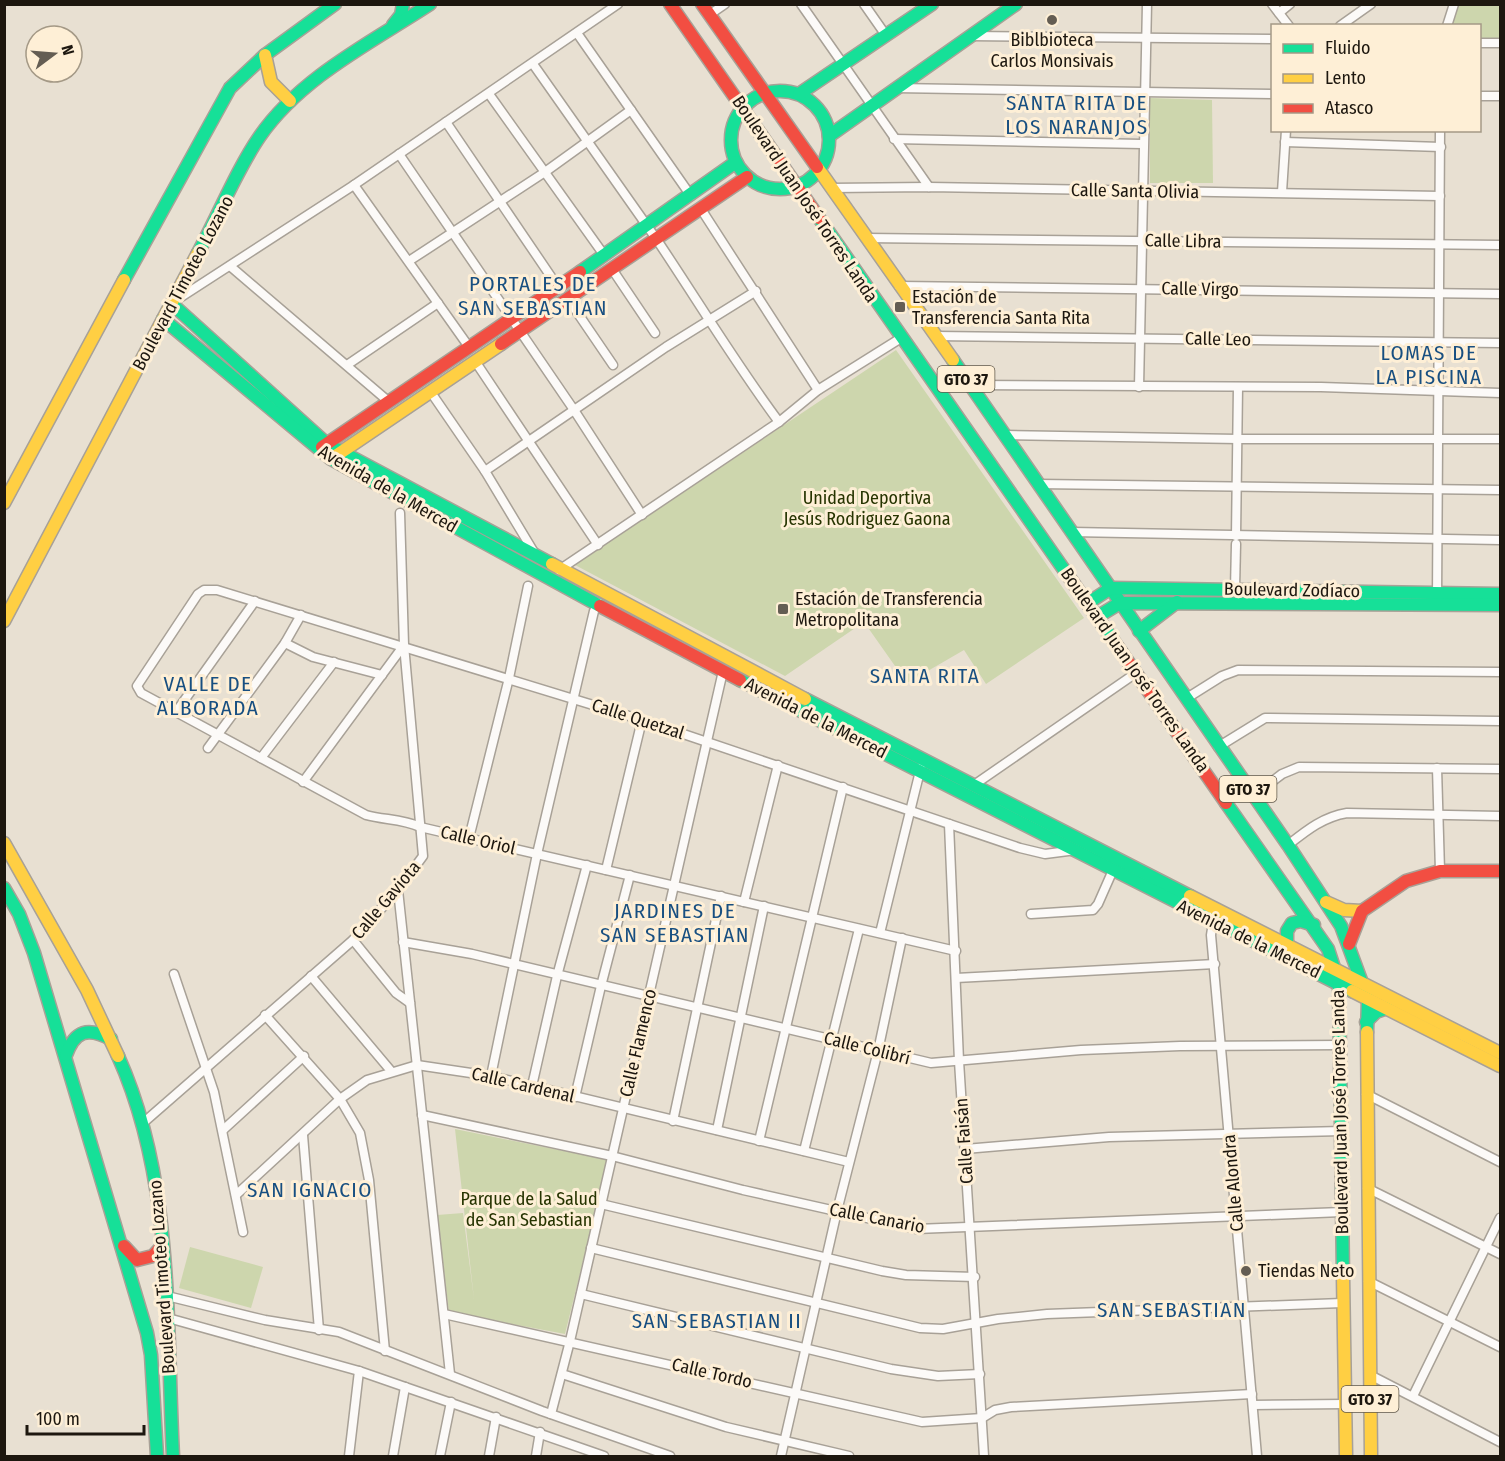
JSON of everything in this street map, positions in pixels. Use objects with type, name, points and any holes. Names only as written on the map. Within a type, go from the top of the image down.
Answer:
[{"type":"main road","points":[[4,503],[116,292],[134,264],[230,88],[265,55],[336,4]]},
{"type":"main road","points":[[388,31],[401,15],[403,4]]},
{"type":"main road","name":"Boulevard Timoteo Lozano","points":[[4,621],[260,136],[290,101],[325,73],[430,4]]},
{"type":"main road","name":"Boulevard Juan José Torres Landa","points":[[670,4],[901,338],[1314,925],[1337,970],[1342,1131],[1342,1303],[1346,1456]]},
{"type":"main road","points":[[829,136],[1016,4]]},
{"type":"main road","points":[[799,94],[928,6]]},
{"type":"main road","name":"Boulevard Juan José Torres Landa","points":[[706,10],[1111,588],[1218,747],[1288,845],[1326,902],[1350,944],[1368,999],[1366,1094],[1371,1456]]},
{"type":"main road","points":[[265,55],[269,80],[280,94],[290,101]]},
{"type":"main road","points":[[782,91],[799,94],[820,111],[829,136],[827,154],[818,171],[796,187],[770,188],[747,177],[736,162],[731,140],[732,128],[743,107],[764,93],[782,91]]},
{"type":"main road","points":[[322,447],[691,196],[736,162]]},
{"type":"main road","points":[[337,455],[747,177]]},
{"type":"main road","name":"Avenida de la Merced","points":[[174,302],[322,447]]},
{"type":"main road","name":"Avenida de la Merced","points":[[163,319],[322,447],[537,557],[1113,870],[1214,916],[1287,945],[1500,1053]]},
{"type":"main road","name":"Avenida de la Merced","points":[[337,455],[553,581],[723,671],[921,766],[974,785],[1368,999],[1500,1066]]},
{"type":"main road","points":[[1088,603],[1111,588]]},
{"type":"main road","name":"Boulevard Zodíaco","points":[[1111,588],[1235,589],[1437,599],[1500,605]]},
{"type":"main road","name":"Boulevard Zodíaco","points":[[1120,603],[1437,599],[1500,594]]},
{"type":"main road","points":[[1139,631],[1177,602]]},
{"type":"main road","points":[[1097,617],[1120,603]]},
{"type":"main road","name":"Boulevard Timoteo Lozano","points":[[4,843],[111,1039],[143,1123],[156,1178],[168,1305],[173,1456]]},
{"type":"main road","points":[[1350,944],[1362,911],[1406,881],[1440,871],[1500,871]]},
{"type":"main road","name":"Boulevard Timoteo Lozano","points":[[4,888],[27,932],[66,1055],[138,1305],[151,1355],[157,1456]]},
{"type":"main road","points":[[1326,902],[1344,910],[1362,911]]},
{"type":"main road","points":[[1287,945],[1286,930],[1289,924],[1298,921],[1314,925]]},
{"type":"main road","points":[[1366,1022],[1372,1015],[1387,1008]]},
{"type":"main road","points":[[66,1055],[69,1042],[83,1031],[92,1030],[111,1039]]},
{"type":"main road","points":[[1341,1163],[1353,1168],[1367,1166]]},
{"type":"main road","points":[[1342,1188],[1351,1185],[1367,1188]]},
{"type":"main road","points":[[118,1233],[127,1252],[137,1260],[153,1256],[162,1246]]},
{"type":"street","points":[[174,302],[354,185],[618,4]]},
{"type":"street","points":[[706,10],[725,4]]},
{"type":"street","points":[[801,4],[929,187]]},
{"type":"street","points":[[864,4],[885,34]]},
{"type":"street","points":[[1139,387],[1142,144],[1147,4]]},
{"type":"street","points":[[1272,4],[1287,24]]},
{"type":"street","points":[[1279,13],[1290,4]]},
{"type":"street","points":[[1343,24],[1371,4]]},
{"type":"street","points":[[1448,24],[1454,4]]},
{"type":"street","points":[[578,33],[691,196]]},
{"type":"street","points":[[968,36],[1271,39]]},
{"type":"street","points":[[1481,43],[1500,43]]},
{"type":"street","points":[[533,64],[656,239],[710,320],[734,361],[779,422]]},
{"type":"street","points":[[896,88],[1271,94]]},
{"type":"street","points":[[489,94],[604,255]]},
{"type":"street","points":[[1481,96],[1500,96]]},
{"type":"street","points":[[409,261],[545,172],[631,110]]},
{"type":"street","points":[[446,122],[558,287]]},
{"type":"street","points":[[1282,192],[1286,132]]},
{"type":"street","points":[[1437,599],[1440,132]]},
{"type":"street","points":[[894,139],[1142,144]]},
{"type":"street","points":[[1285,142],[1441,147]]},
{"type":"street","points":[[399,154],[454,232],[642,514]]},
{"type":"street","points":[[354,185],[469,347]]},
{"type":"street","name":"Calle Santa Olivia","points":[[831,188],[929,187],[1440,196]]},
{"type":"street","points":[[701,209],[818,390]]},
{"type":"street","name":"Calle Libra","points":[[866,237],[1500,245]]},
{"type":"street","points":[[230,266],[388,400]]},
{"type":"street","points":[[612,269],[656,333]]},
{"type":"street","name":"Calle Virgo","points":[[899,286],[1500,294]]},
{"type":"street","points":[[485,471],[756,291]]},
{"type":"street","points":[[568,299],[613,365]]},
{"type":"street","points":[[347,365],[438,303]]},
{"type":"street","name":"Calle Leo","points":[[935,336],[1500,343]]},
{"type":"street","points":[[553,581],[559,569],[779,422],[818,390],[901,338]]},
{"type":"street","points":[[475,361],[598,545]]},
{"type":"street","points":[[970,385],[1238,387],[1500,393]]},
{"type":"street","points":[[1235,589],[1238,387]]},
{"type":"street","points":[[430,391],[485,471],[537,557]]},
{"type":"street","points":[[1005,435],[1238,439],[1500,439]]},
{"type":"street","points":[[1038,484],[1500,490]]},
{"type":"street","name":"Calle Gaviota","points":[[143,1123],[353,940],[398,890],[423,856],[405,645],[400,513]]},
{"type":"street","points":[[1072,532],[1236,540],[1437,538],[1500,540]]},
{"type":"street","points":[[469,838],[509,678],[528,586]]},
{"type":"street","name":"Calle Quetzal","points":[[198,594],[204,590],[217,590],[405,645],[642,720],[949,824],[1045,854],[1076,850]]},
{"type":"street","name":"Calle Oriol","points":[[198,594],[137,686],[139,692],[366,815],[385,820],[409,822],[469,838],[956,951]]},
{"type":"street","points":[[176,712],[255,601]]},
{"type":"street","points":[[491,1076],[537,854],[598,603]]},
{"type":"street","points":[[208,748],[285,643],[301,615]]},
{"type":"street","points":[[285,643],[305,654],[382,675]]},
{"type":"street","points":[[303,782],[405,645]]},
{"type":"street","points":[[261,758],[334,662]]},
{"type":"street","points":[[1186,698],[1228,673],[1246,669],[1500,672]]},
{"type":"street","name":"Calle Flamenco","points":[[551,1414],[709,743],[717,691],[723,671]]},
{"type":"street","points":[[974,785],[1136,673]]},
{"type":"street","points":[[1218,747],[1265,718],[1500,721]]},
{"type":"street","points":[[606,870],[642,720]]},
{"type":"street","points":[[744,902],[778,765]]},
{"type":"street","points":[[880,933],[921,766]]},
{"type":"street","points":[[1253,796],[1282,774],[1299,767],[1500,769]]},
{"type":"street","points":[[1437,768],[1440,871]]},
{"type":"street","points":[[759,1141],[843,787]]},
{"type":"street","points":[[1288,845],[1314,825],[1334,816],[1353,813],[1500,816]]},
{"type":"street","name":"Calle Faisán","points":[[949,824],[959,1061],[978,1324],[984,1456]]},
{"type":"street","points":[[532,1086],[557,976],[587,865]]},
{"type":"street","points":[[1031,914],[1093,910],[1113,870]]},
{"type":"street","points":[[575,1097],[630,875]]},
{"type":"street","points":[[398,890],[450,1374]]},
{"type":"street","points":[[672,1120],[721,896]]},
{"type":"street","points":[[717,1130],[764,906]]},
{"type":"street","name":"Calle Alondra","points":[[1214,916],[1215,964],[1257,1456]]},
{"type":"street","points":[[804,1151],[859,929]]},
{"type":"street","points":[[781,1456],[837,1211],[878,1051],[902,938]]},
{"type":"street","points":[[353,940],[396,993],[410,1003]]},
{"type":"street","name":"Calle Colibrí","points":[[403,942],[471,954],[931,1063],[1081,1050],[1179,1046],[1340,1045]]},
{"type":"street","points":[[956,978],[1215,964]]},
{"type":"street","points":[[174,974],[206,1066],[223,1130],[243,1232]]},
{"type":"street","points":[[311,976],[391,1071]]},
{"type":"street","points":[[265,1015],[304,1056],[340,1099],[356,1123],[364,1148],[385,1351]]},
{"type":"street","points":[[223,1130],[304,1056]]},
{"type":"street","name":"Calle Cardenal","points":[[236,1195],[340,1099],[367,1080],[417,1065],[491,1076],[849,1162]]},
{"type":"street","points":[[1366,1094],[1500,1162]]},
{"type":"street","name":"Calle Canario","points":[[422,1115],[612,1156],[686,1176],[916,1229],[1342,1212]]},
{"type":"street","points":[[964,1149],[1109,1137],[1342,1131]]},
{"type":"street","points":[[303,1135],[319,1330]]},
{"type":"street","points":[[1367,1188],[1500,1254]]},
{"type":"street","points":[[602,1204],[906,1275],[975,1277]]},
{"type":"street","points":[[1413,1396],[1500,1218]]},
{"type":"street","points":[[591,1248],[920,1328],[943,1329],[998,1319],[1047,1314],[1342,1303]]},
{"type":"street","points":[[1368,1281],[1500,1347]]},
{"type":"street","points":[[581,1294],[916,1374],[980,1374]]},
{"type":"street","points":[[168,1305],[339,1332],[551,1414],[670,1456]]},
{"type":"street","points":[[168,1305],[540,1432],[587,1454],[604,1456]]},
{"type":"street","name":"Calle Tordo","points":[[444,1314],[922,1422],[982,1418],[995,1410],[1011,1407],[1252,1394]]},
{"type":"street","points":[[349,1456],[359,1371]]},
{"type":"street","points":[[562,1374],[711,1423],[849,1456]]},
{"type":"street","points":[[1370,1375],[1500,1442]]},
{"type":"street","points":[[393,1456],[405,1387]]},
{"type":"street","points":[[440,1456],[451,1402]]},
{"type":"street","points":[[1253,1405],[1346,1404]]},
{"type":"street","points":[[489,1456],[496,1417]]},
{"type":"street","points":[[536,1456],[540,1432]]},
{"type":"green space","points":[[1457,5],[1500,5],[1500,40],[1481,40],[1481,24],[1450,24]]},
{"type":"green space","points":[[1150,98],[1212,100],[1213,183],[1150,183]]},
{"type":"green space","name":"Unidad Deportiva Jesús Rodriguez Gaona","points":[[896,350],[1084,618],[986,684],[964,650],[907,683],[864,622],[785,676],[575,565]]},
{"type":"green space","name":"Parque de la Salud de San Sebastian","points":[[455,1129],[608,1160],[565,1334],[449,1312],[437,1215],[463,1213],[474,1299]]},
{"type":"green space","points":[[190,1247],[263,1267],[251,1308],[179,1288]]},
{"type":"traffic: fast","points":[[124,280],[230,88],[265,55],[335,4]]},
{"type":"traffic: fast","points":[[393,25],[401,15],[403,4]]},
{"type":"traffic: fast","points":[[198,253],[243,163],[277,115],[317,78],[339,62],[430,4]]},
{"type":"traffic: fast","points":[[799,94],[932,4]]},
{"type":"traffic: fast","points":[[829,136],[1016,4]]},
{"type":"traffic: fast","points":[[780,91],[799,95],[815,105],[825,121],[829,140],[825,159],[815,175],[799,185],[780,189],[761,185],[745,175],[735,159],[731,140],[735,121],[745,105],[761,95],[780,91]]},
{"type":"traffic: fast","points":[[580,272],[736,162]]},
{"type":"traffic: fast","points":[[819,218],[1122,653]]},
{"type":"traffic: fast","points":[[172,304],[327,444],[552,564]]},
{"type":"traffic: fast","points":[[163,319],[331,459],[600,606]]},
{"type":"traffic: fast","points":[[953,360],[1288,845],[1341,926],[1368,999],[1367,1032]]},
{"type":"traffic: fast","points":[[1088,603],[1111,588],[1500,594]]},
{"type":"traffic: fast","points":[[1139,631],[1177,602]]},
{"type":"traffic: fast","points":[[1097,617],[1120,603],[1500,605]]},
{"type":"traffic: fast","points":[[740,680],[1352,991]]},
{"type":"traffic: fast","points":[[805,699],[1190,896]]},
{"type":"traffic: fast","points":[[1226,803],[1328,949],[1339,983],[1343,1276]]},
{"type":"traffic: fast","points":[[4,888],[19,914],[34,953],[147,1333],[151,1355],[157,1456]]},
{"type":"traffic: fast","points":[[1287,945],[1287,931],[1292,923],[1301,921],[1314,925]]},
{"type":"traffic: fast","points":[[1366,1022],[1376,1012],[1387,1008]]},
{"type":"traffic: fast","points":[[66,1055],[74,1040],[83,1033],[96,1033],[111,1039]]},
{"type":"traffic: fast","points":[[118,1056],[136,1103],[149,1152],[158,1202],[164,1253],[173,1456]]},
{"type":"traffic: slow","points":[[265,55],[271,82],[290,101]]},
{"type":"traffic: slow","points":[[817,167],[953,360]]},
{"type":"traffic: slow","points":[[4,621],[198,253]]},
{"type":"traffic: slow","points":[[4,503],[124,280]]},
{"type":"traffic: slow","points":[[337,455],[501,344]]},
{"type":"traffic: slow","points":[[552,564],[805,699]]},
{"type":"traffic: slow","points":[[4,843],[87,990],[118,1056]]},
{"type":"traffic: slow","points":[[1190,896],[1500,1053]]},
{"type":"traffic: slow","points":[[1326,902],[1344,910],[1362,911]]},
{"type":"traffic: slow","points":[[1352,991],[1500,1066]]},
{"type":"traffic: slow","points":[[1367,1032],[1371,1456]]},
{"type":"traffic: slow","points":[[1343,1276],[1346,1456]]},
{"type":"traffic: jam","points":[[670,4],[819,218]]},
{"type":"traffic: jam","points":[[702,4],[817,167]]},
{"type":"traffic: jam","points":[[501,344],[747,177]]},
{"type":"traffic: jam","points":[[322,447],[580,272]]},
{"type":"traffic: jam","points":[[600,606],[740,680]]},
{"type":"traffic: jam","points":[[1122,653],[1226,803]]},
{"type":"traffic: jam","points":[[1349,944],[1362,911],[1406,881],[1440,871],[1500,871]]},
{"type":"traffic: jam","points":[[124,1246],[137,1260],[153,1256],[162,1246]]},
{"type":"place","name":"Biblbioteca Carlos Monsivais","points":[[1052,20]]},
{"type":"place","name":"Estación de Transferencia Santa Rita","points":[[900,307]]},
{"type":"place","name":"Estación de Transferencia Metropolitana","points":[[783,609]]},
{"type":"place","name":"Tiendas Neto","points":[[1246,1271]]},
{"type":"district","name":"SANTA RITA DE LOS NARANJOS","points":[[1077,115]]},
{"type":"district","name":"PORTALES DE SAN SEBASTIAN","points":[[533,296]]},
{"type":"district","name":"LOMAS DE LA PISCINA","points":[[1429,365]]},
{"type":"district","name":"SANTA RITA","points":[[925,676]]},
{"type":"district","name":"VALLE DE ALBORADA","points":[[208,696]]},
{"type":"district","name":"JARDINES DE SAN SEBASTIAN","points":[[675,923]]},
{"type":"district","name":"SAN IGNACIO","points":[[310,1190]]},
{"type":"district","name":"SAN SEBASTIAN","points":[[1172,1310]]},
{"type":"district","name":"SAN SEBASTIAN II","points":[[717,1321]]}]
